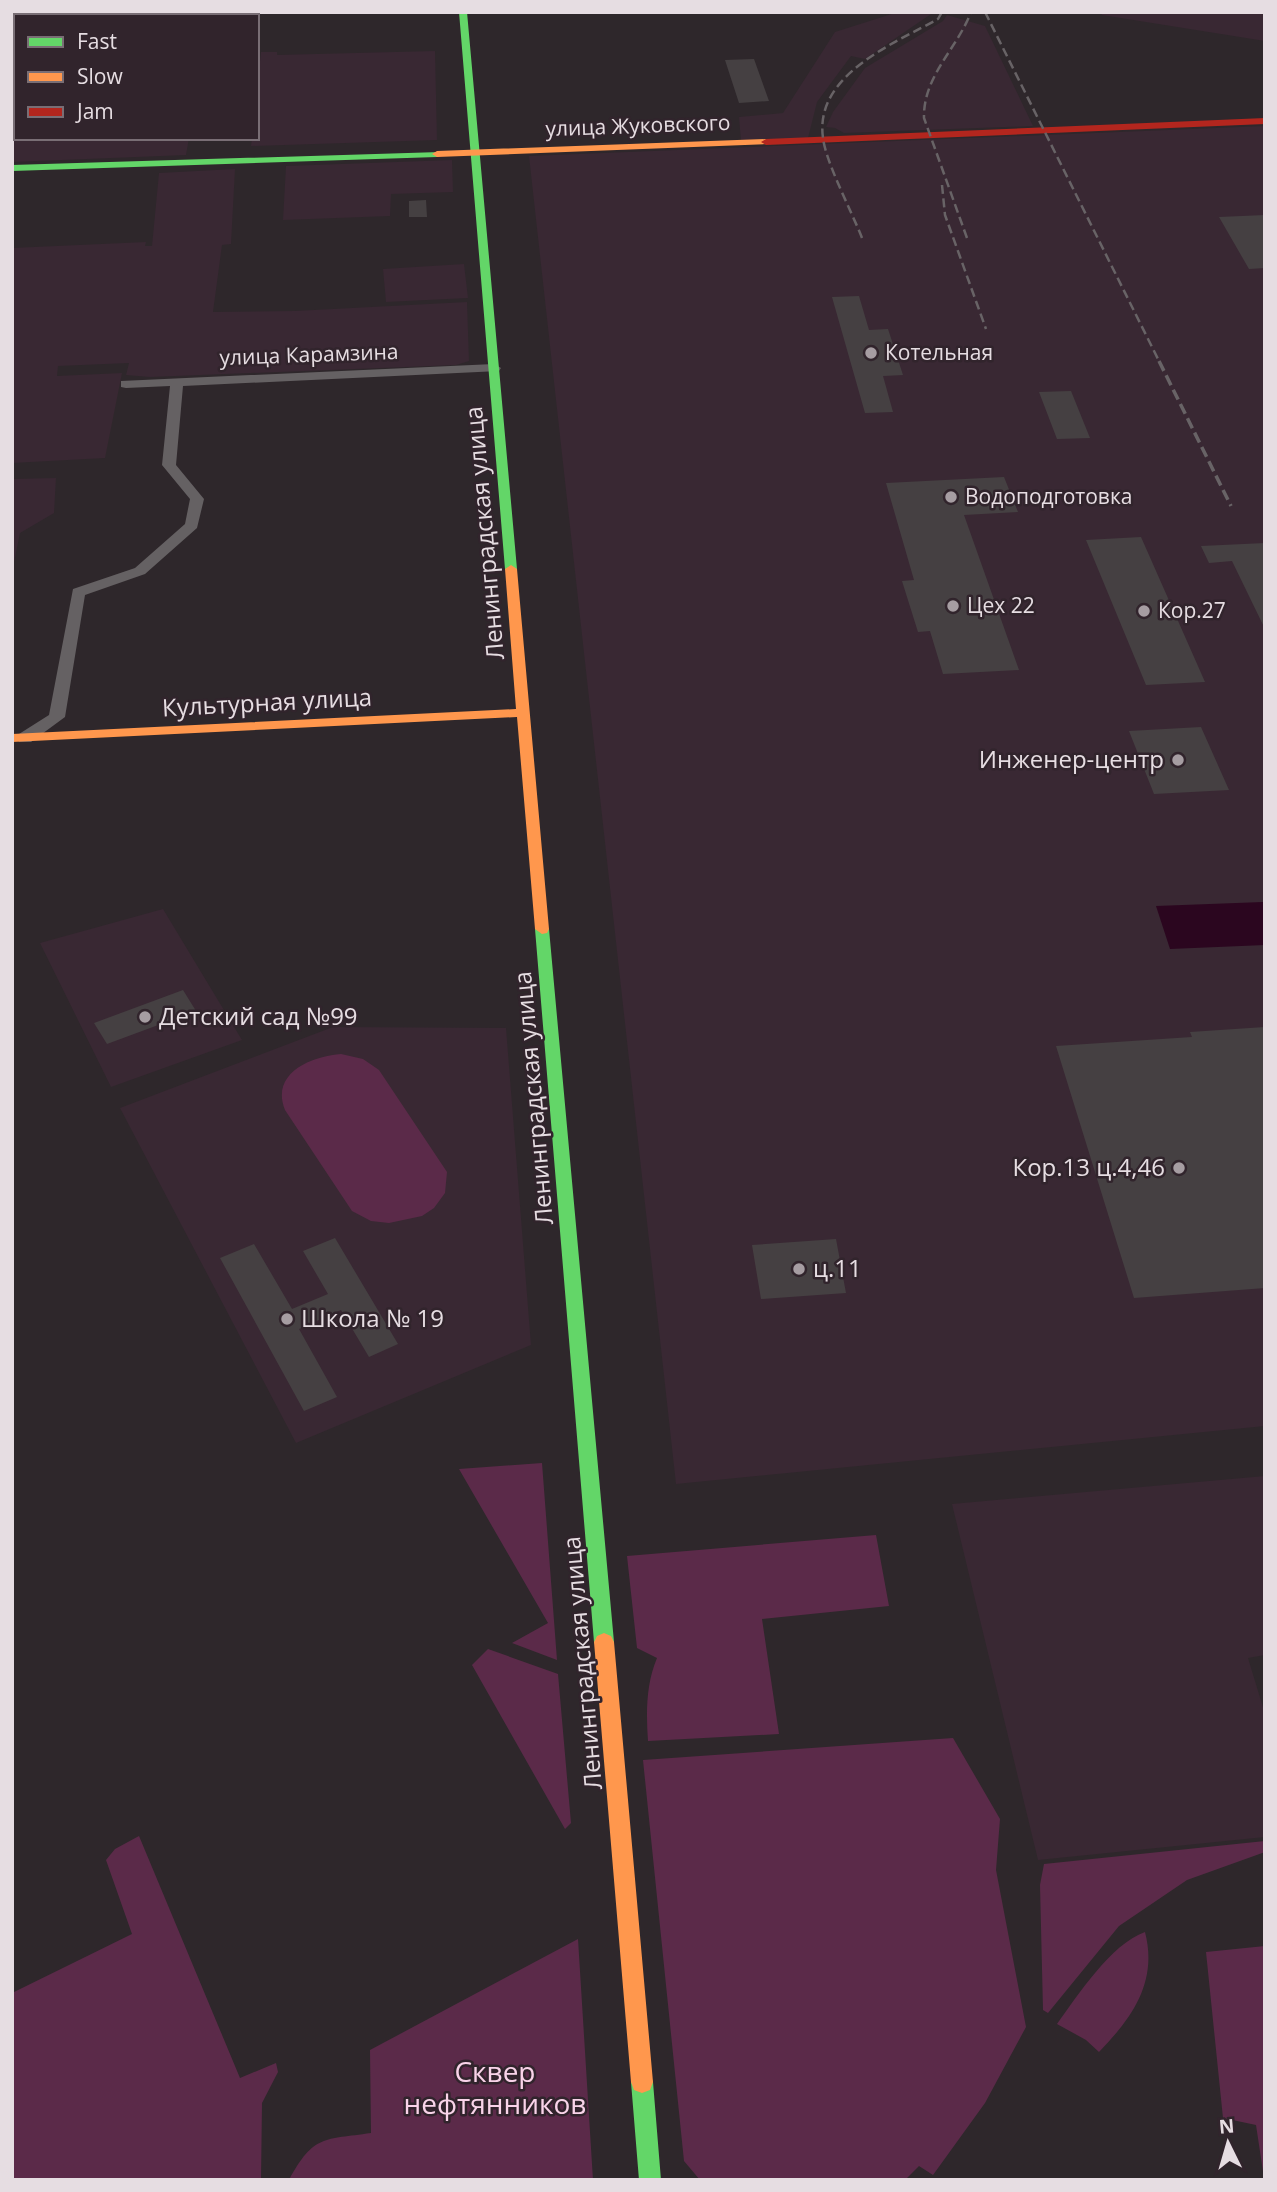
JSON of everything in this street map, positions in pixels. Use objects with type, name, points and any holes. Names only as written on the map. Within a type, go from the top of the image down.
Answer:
[{"type":"main road","name":"Ленинградская улица","points":[[464,12],[650,2180]]},
{"type":"main road","name":"улица Жуковского","points":[[12,168],[475,151],[635,148],[1265,121]]},
{"type":"main road","name":"Культурная улица","points":[[19,738],[524,713]]},
{"type":"street","name":"улица Карамзина","points":[[125,384],[494,368]]},
{"type":"street","points":[[19,738],[57,717],[78,592],[140,571],[192,525],[197,499],[169,465],[177,382]]},
{"type":"shaded area","points":[[12,12],[207,12],[14,14],[14,140],[189,140],[186,155],[12,162]]},
{"type":"shaded area","points":[[898,12],[934,12],[865,59],[851,56],[817,102],[808,138],[741,141],[739,117],[783,113],[835,32]]},
{"type":"shaded area","points":[[1100,12],[1265,12],[1265,41],[1102,15]]},
{"type":"shaded area","points":[[947,15],[985,26],[1033,126],[844,133],[826,127],[833,112],[865,68],[943,21]]},
{"type":"shaded area","points":[[435,51],[437,140],[251,146],[252,140],[259,140],[261,52],[277,52],[277,55]]},
{"type":"shaded area","points":[[1265,126],[1265,1426],[676,1484],[529,156]]},
{"type":"shaded area","points":[[452,160],[453,192],[391,194],[390,216],[283,220],[286,166]]},
{"type":"shaded area","points":[[235,169],[231,244],[222,245],[213,312],[295,311],[467,302],[469,361],[456,365],[150,377],[126,375],[129,363],[58,366],[57,376],[122,373],[105,458],[12,463],[12,248],[146,242],[145,246],[152,246],[159,173]]},
{"type":"shaded area","points":[[464,264],[468,298],[386,302],[383,269]]},
{"type":"shaded area","points":[[56,478],[54,513],[20,533],[12,572],[12,479]]},
{"type":"shaded area","points":[[1263,902],[1265,945],[1170,949],[1156,906]]},
{"type":"shaded area","points":[[163,909],[242,1040],[111,1087],[40,943]]},
{"type":"shaded area","points":[[333,1027],[506,1028],[531,1345],[296,1443],[120,1108]]},
{"type":"shaded area","points":[[1265,1476],[1265,1655],[1248,1658],[1265,1714],[1265,1837],[1038,1860],[952,1504]]},
{"type":"green space","points":[[341,1054],[363,1059],[379,1070],[447,1172],[445,1193],[434,1208],[422,1216],[389,1223],[371,1221],[352,1211],[285,1110],[283,1086],[296,1069],[318,1058]]},
{"type":"green space","points":[[542,1463],[557,1660],[512,1643],[548,1623],[459,1469]]},
{"type":"green space","points":[[876,1535],[889,1606],[762,1619],[779,1734],[648,1741],[648,1699],[657,1658],[637,1648],[627,1556]]},
{"type":"green space","points":[[488,1649],[558,1674],[571,1823],[565,1829],[472,1665]]},
{"type":"green space","points":[[953,1738],[1000,1819],[996,1870],[1026,2027],[985,2103],[933,2175],[919,2166],[905,2180],[700,2180],[684,2161],[643,1760]]},
{"type":"green space","points":[[139,1836],[240,2078],[276,2063],[278,2072],[262,2103],[261,2180],[12,2180],[12,1993],[132,1934],[106,1860],[115,1849]]},
{"type":"green space","points":[[1265,1841],[1265,1852],[1187,1880],[1119,1926],[1048,2013],[1043,2010],[1040,1885],[1044,1864]]},
{"type":"green space","points":[[1145,1932],[1148,1967],[1145,1983],[1122,2026],[1099,2052],[1086,2040],[1057,2024],[1108,1959],[1132,1938]]},
{"type":"green space","name":"Сквер нефтянников","points":[[578,1939],[593,2180],[289,2180],[306,2154],[322,2142],[371,2133],[370,2050]]},
{"type":"green space","points":[[1265,1946],[1265,2180],[1232,2180],[1264,2178],[1256,2125],[1223,2118],[1206,1952]]},
{"type":"building","points":[[754,59],[769,101],[739,103],[725,60]]},
{"type":"building","points":[[426,200],[427,217],[409,217],[409,201]]},
{"type":"building","points":[[1265,215],[1265,268],[1249,269],[1219,217]]},
{"type":"building","name":"Котельная","points":[[859,296],[869,330],[888,329],[903,375],[883,376],[893,412],[865,413],[832,297]]},
{"type":"building","points":[[1071,391],[1090,438],[1057,439],[1039,392]]},
{"type":"building","name":"Цех 22","points":[[1004,477],[1018,512],[964,515],[1019,670],[943,674],[930,631],[918,632],[902,581],[914,580],[886,483]]},
{"type":"building","name":"Кор.27","points":[[1141,537],[1205,682],[1146,685],[1086,540]]},
{"type":"building","points":[[1265,543],[1265,629],[1232,561],[1209,563],[1201,546]]},
{"type":"building","name":"Инженер-центр","points":[[1201,727],[1229,790],[1154,794],[1129,731]]},
{"type":"building","name":"Детский сад №99","points":[[183,990],[196,1011],[107,1044],[94,1023]]},
{"type":"building","name":"Кор.13 ц.4,46","points":[[1265,1027],[1265,1288],[1134,1298],[1056,1046],[1192,1037],[1190,1032]]},
{"type":"building","name":"Школа № 19","points":[[335,1238],[398,1344],[369,1357],[341,1310],[299,1329],[337,1397],[304,1411],[220,1258],[254,1244],[292,1309],[328,1294],[303,1251]]},
{"type":"building","name":"ц.11","points":[[836,1239],[846,1293],[761,1299],[752,1245]]},
{"type":"railway","points":[[862,238],[825,148],[824,116],[831,96],[860,64],[938,19],[942,12]]},
{"type":"railway","points":[[967,238],[924,118],[929,89],[971,12]]},
{"type":"railway","points":[[985,12],[1160,363]]},
{"type":"railway","points":[[942,185],[945,215],[986,329]]},
{"type":"railway","points":[[1159,361],[1231,506]]},
{"type":"traffic: fast","points":[[463,12],[511,569]]},
{"type":"traffic: fast","points":[[12,168],[437,154]]},
{"type":"traffic: fast","points":[[542,929],[604,1642]]},
{"type":"traffic: fast","points":[[642,2082],[650,2180]]},
{"type":"traffic: slow","points":[[437,154],[766,142]]},
{"type":"traffic: slow","points":[[511,569],[542,929]]},
{"type":"traffic: slow","points":[[12,738],[524,713]]},
{"type":"traffic: slow","points":[[604,1642],[642,2082]]},
{"type":"traffic: jam","points":[[766,142],[1265,121]]},
{"type":"place","name":"Котельная","points":[[871,353]]},
{"type":"place","name":"Водоподготовка","points":[[951,497]]},
{"type":"place","name":"Цех 22","points":[[953,606]]},
{"type":"place","name":"Кор.27","points":[[1144,611]]},
{"type":"place","name":"Инженер-центр","points":[[1178,760]]},
{"type":"place","name":"Детский сад №99","points":[[145,1017]]},
{"type":"place","name":"Кор.13 ц.4,46","points":[[1179,1168]]},
{"type":"place","name":"ц.11","points":[[799,1269]]},
{"type":"place","name":"Школа № 19","points":[[287,1319]]}]
